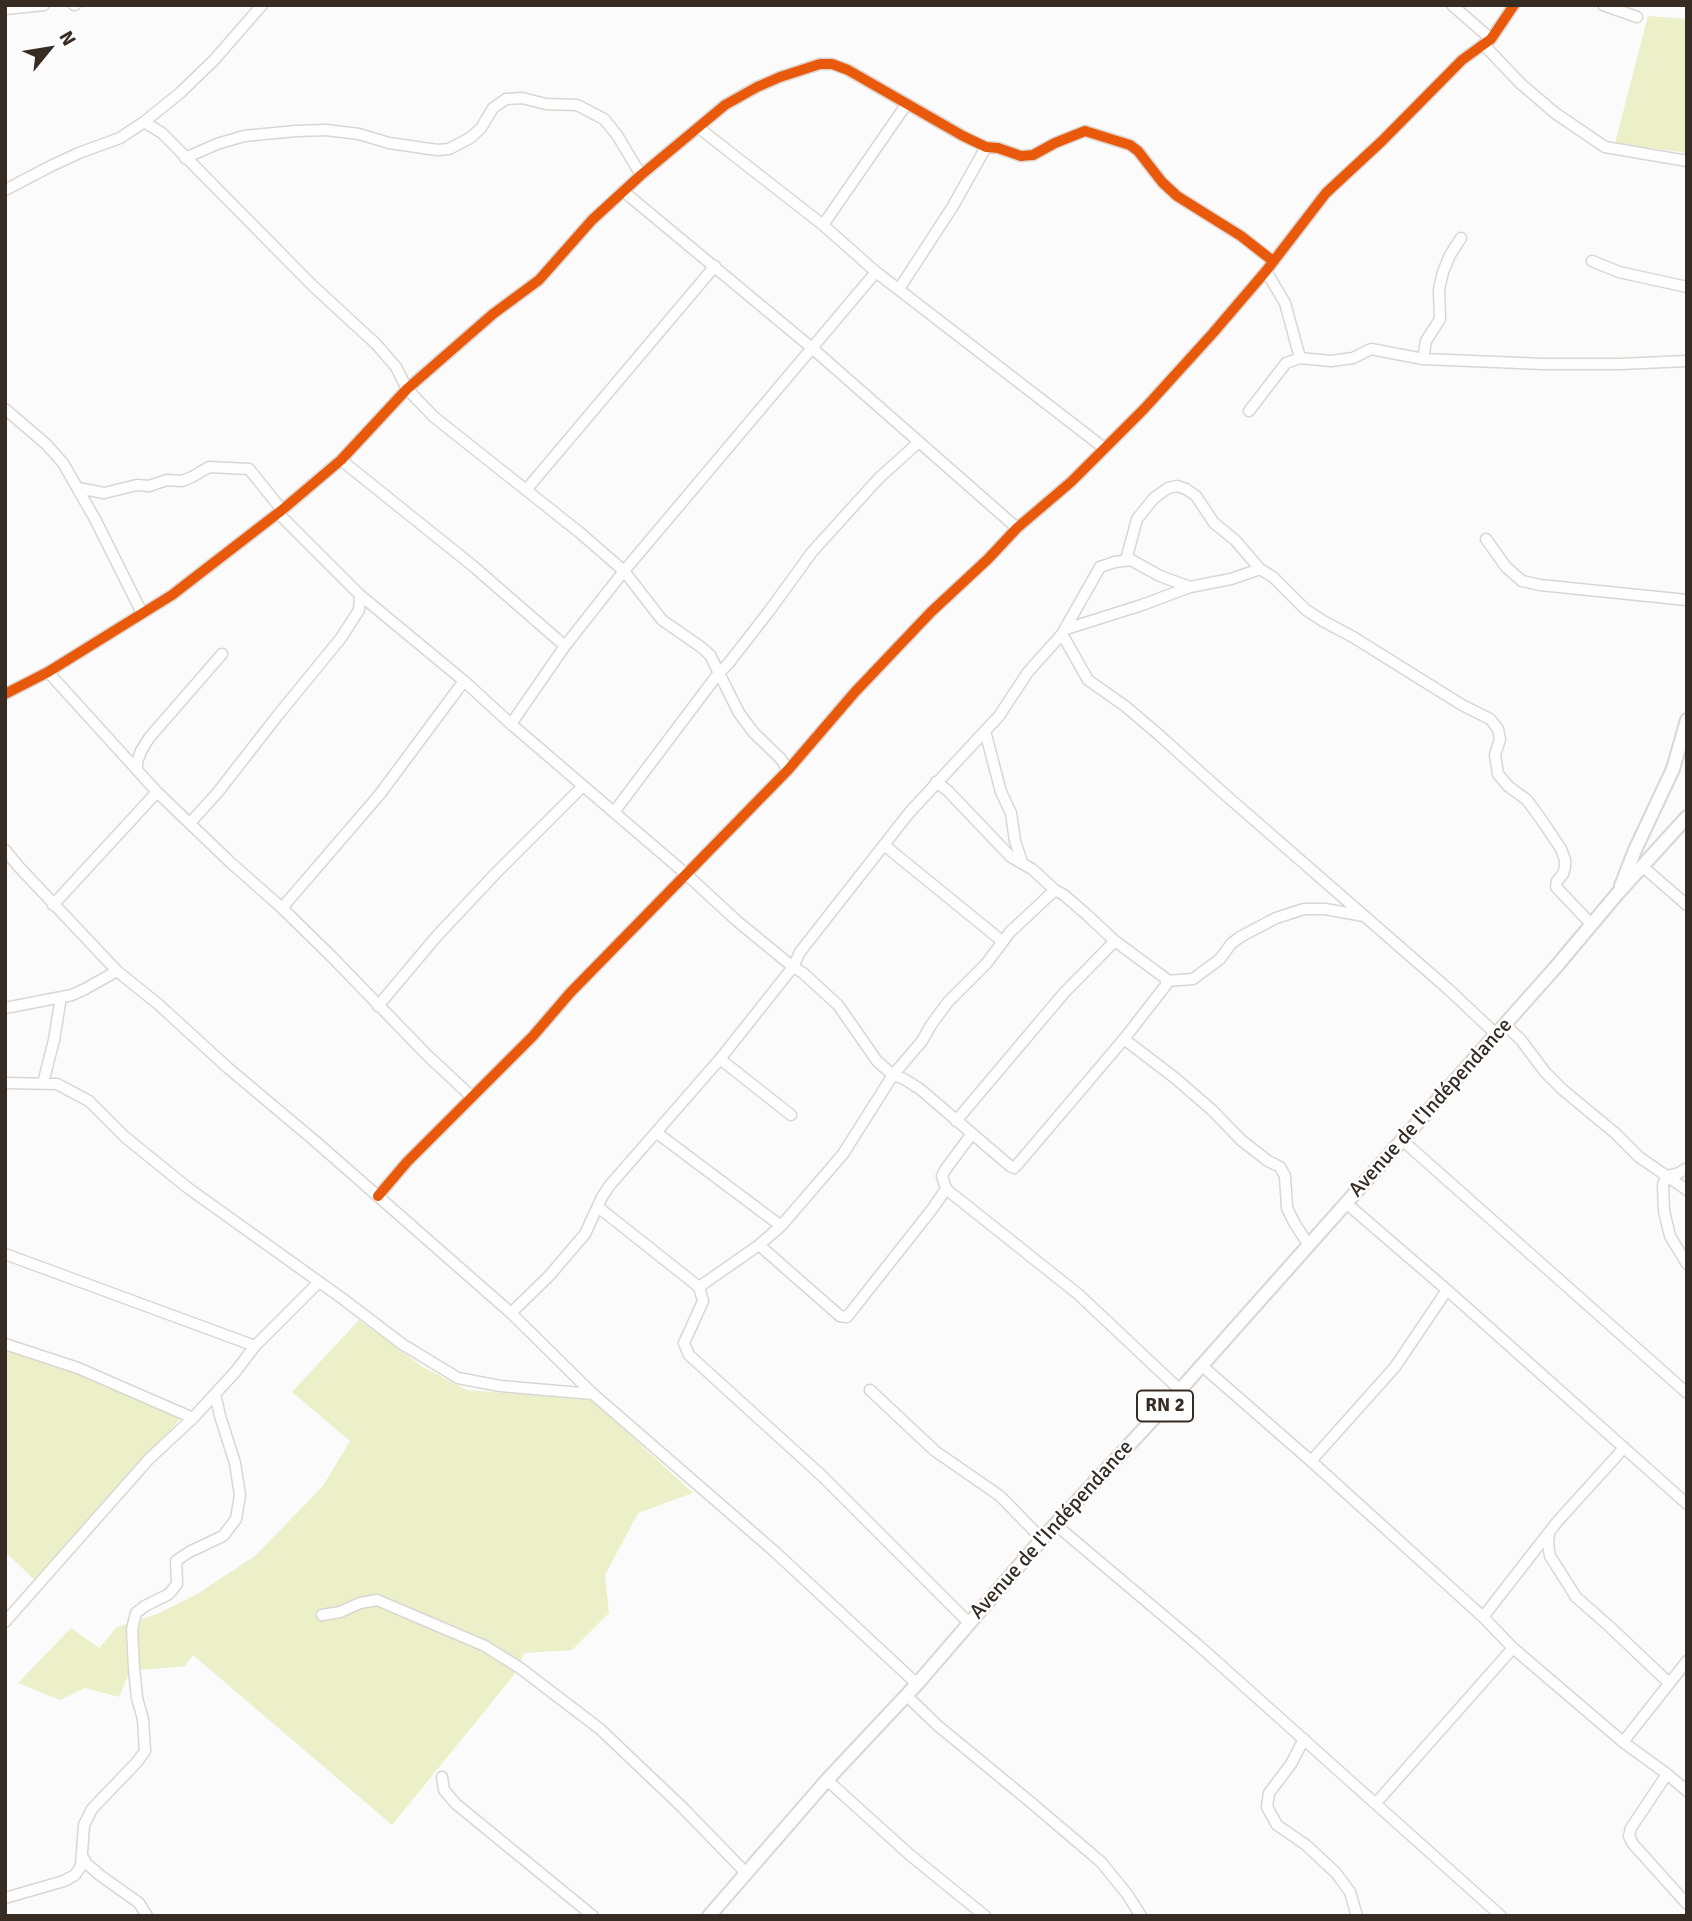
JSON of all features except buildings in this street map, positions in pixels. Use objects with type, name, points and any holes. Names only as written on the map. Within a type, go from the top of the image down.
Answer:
[{"type":"main road","points":[[1618,893],[1673,769],[1687,720]]},
{"type":"main road","name":"RN 2","points":[[1618,893],[1687,817]]},
{"type":"main road","name":"Avenue de l'Indépendance","points":[[709,1916],[1042,1539],[1180,1390],[1618,893]]},
{"type":"street","points":[[5,9],[44,5]]},
{"type":"street","points":[[5,190],[79,153],[120,138],[144,122],[180,93],[215,59],[262,5]]},
{"type":"street","points":[[1452,5],[1488,42],[1520,83],[1555,113],[1605,147],[1687,161]]},
{"type":"street","points":[[378,1196],[407,1162],[533,1036],[570,993],[788,770],[855,692],[931,612],[1017,528],[1071,482],[1144,409],[1266,271],[1326,193],[1462,61],[1488,42],[1514,5]]},
{"type":"street","points":[[1604,5],[1637,17]]},
{"type":"street","points":[[5,694],[48,672],[172,595],[280,512],[341,460],[407,389],[493,314],[538,280],[592,220],[641,175],[725,105],[780,76],[820,64],[832,64],[986,148],[998,148],[1021,156],[1033,155],[1085,131],[1130,145],[1177,196],[1241,236],[1273,261]]},
{"type":"street","points":[[185,158],[244,136],[296,131],[326,130],[359,134],[389,143],[437,150],[449,149],[470,138],[481,128],[493,108],[506,99],[522,98],[546,104],[578,105],[604,119],[641,175]]},
{"type":"street","points":[[823,225],[906,105]]},
{"type":"street","points":[[144,122],[162,133],[313,286],[376,344],[396,367],[407,389],[434,417],[624,571],[662,620],[710,655],[738,713],[788,770]]},
{"type":"street","points":[[699,128],[823,225],[876,272],[1104,448]]},
{"type":"street","points":[[899,289],[953,206],[986,148]]},
{"type":"street","points":[[623,191],[812,348],[1017,528]]},
{"type":"street","points":[[1423,359],[1426,341],[1440,319],[1439,289],[1443,272],[1461,238]]},
{"type":"street","points":[[1592,261],[1619,272],[1687,287]]},
{"type":"street","points":[[526,489],[715,266]]},
{"type":"street","points":[[1266,271],[1285,303],[1300,358]]},
{"type":"street","points":[[511,724],[565,646],[624,571],[876,272]]},
{"type":"street","points":[[1249,411],[1286,363],[1300,358],[1331,361],[1353,358],[1371,349],[1423,359],[1544,364],[1687,361]]},
{"type":"street","points":[[5,409],[46,444],[63,463],[95,519],[142,613]]},
{"type":"street","points":[[614,813],[812,552],[880,478],[919,442]]},
{"type":"street","points":[[341,460],[473,566],[565,646]]},
{"type":"street","points":[[78,488],[104,493],[167,480],[182,481],[209,467],[249,469],[280,512],[360,594],[464,681],[737,921],[803,973],[838,1005],[877,1061],[893,1075],[920,1089],[971,1135],[1014,1168],[1124,1039],[1166,985],[1166,981],[1115,941],[1071,901],[1022,862],[1011,857],[948,791],[936,782]]},
{"type":"street","points":[[1126,560],[1136,519],[1154,498],[1168,488],[1177,486],[1186,489],[1196,496],[1214,523],[1306,610],[1462,705],[1490,719],[1498,729],[1500,738],[1495,755],[1498,774],[1508,786],[1527,800],[1555,840],[1565,860],[1563,874],[1556,887],[1592,925]]},
{"type":"street","points":[[1486,539],[1506,567],[1522,581],[1687,600]]},
{"type":"street","points":[[511,1313],[549,1276],[585,1234],[610,1185],[720,1059],[884,845],[936,782],[999,716],[1028,672],[1064,631],[1100,568],[1107,564],[1131,560],[1160,576],[1190,587]]},
{"type":"street","points":[[1064,631],[1190,587],[1231,579],[1260,569]]},
{"type":"street","points":[[190,823],[341,638],[359,610],[360,594]]},
{"type":"street","points":[[1076,612],[1091,621]]},
{"type":"street","points":[[1064,631],[1088,680],[1158,734],[1447,988],[1500,1029],[1521,1040],[1545,1072],[1563,1090],[1615,1133],[1639,1157],[1687,1190]]},
{"type":"street","points":[[137,770],[141,751],[149,738],[222,654]]},
{"type":"street","points":[[48,672],[157,792],[282,908],[377,1006],[472,1097]]},
{"type":"street","points":[[282,908],[380,794],[464,681]]},
{"type":"street","points":[[985,731],[1001,792],[1012,813],[1015,841],[1022,862]]},
{"type":"street","points":[[377,1006],[436,937],[583,786]]},
{"type":"street","points":[[53,905],[157,792]]},
{"type":"street","points":[[884,845],[1002,941]]},
{"type":"street","points":[[5,850],[53,905],[117,971],[511,1313],[593,1394],[774,1550],[916,1684]]},
{"type":"street","points":[[1643,867],[1687,905]]},
{"type":"street","points":[[699,1287],[759,1245],[781,1226],[843,1154],[893,1075],[922,1041],[948,1002],[986,964],[1002,941],[1055,890]]},
{"type":"street","points":[[1166,981],[1193,979],[1220,959],[1240,937],[1276,918],[1304,909],[1325,909],[1366,916]]},
{"type":"street","points":[[956,1121],[1064,993],[1115,941]]},
{"type":"street","points":[[5,1007],[61,998],[85,989],[117,971]]},
{"type":"street","points":[[43,1083],[61,998]]},
{"type":"street","points":[[1124,1039],[1175,1078],[1241,1140],[1280,1167],[1285,1176],[1287,1208],[1308,1244]]},
{"type":"street","points":[[720,1059],[791,1115]]},
{"type":"street","points":[[5,1083],[57,1084],[89,1101],[125,1137],[188,1188],[402,1344],[458,1378],[500,1386],[593,1394]]},
{"type":"street","points":[[657,1133],[781,1226]]},
{"type":"street","points":[[971,1135],[945,1170],[942,1177],[946,1189],[1078,1294],[1180,1390]]},
{"type":"street","points":[[1402,1140],[1687,1393]]},
{"type":"street","points":[[1666,1176],[1687,1168]]},
{"type":"street","points":[[1666,1176],[1663,1185],[1664,1210],[1670,1236],[1687,1264]]},
{"type":"street","points":[[759,1245],[840,1316],[847,1317],[946,1189]]},
{"type":"street","points":[[1346,1203],[1687,1504]]},
{"type":"street","points":[[598,1207],[699,1287],[703,1301],[684,1343],[689,1355],[821,1475],[969,1623]]},
{"type":"street","points":[[5,1254],[255,1346]]},
{"type":"street","points":[[5,1622],[149,1459],[193,1418],[255,1346],[319,1282]]},
{"type":"street","points":[[1311,1461],[1395,1367],[1447,1290]]},
{"type":"street","points":[[5,1344],[78,1368],[193,1418]]},
{"type":"street","points":[[1201,1365],[1483,1617],[1513,1648],[1623,1742],[1687,1791]]},
{"type":"street","points":[[870,1390],[935,1451],[1000,1496],[1042,1539]]},
{"type":"street","points":[[5,1898],[64,1881],[75,1875],[81,1866],[84,1825],[92,1809],[138,1762],[145,1751],[143,1719],[137,1698],[134,1668],[132,1629],[136,1613],[169,1594],[177,1584],[176,1562],[189,1552],[223,1536],[236,1519],[240,1495],[236,1463],[215,1394]]},
{"type":"street","points":[[1483,1617],[1576,1499],[1624,1448]]},
{"type":"street","points":[[1056,1525],[1197,1644],[1501,1916]]},
{"type":"street","points":[[1550,1531],[1550,1556],[1576,1597],[1669,1683]]},
{"type":"street","points":[[323,1615],[377,1601],[485,1646],[520,1668],[600,1729],[747,1874]]},
{"type":"street","points":[[1376,1804],[1513,1648]]},
{"type":"street","points":[[1623,1742],[1687,1661]]},
{"type":"street","points":[[906,1695],[937,1725],[1101,1862],[1141,1916]]},
{"type":"street","points":[[1304,1739],[1291,1764],[1269,1793],[1267,1807],[1277,1825],[1306,1845],[1336,1873],[1350,1892],[1357,1916]]},
{"type":"street","points":[[1667,1774],[1631,1828],[1629,1836],[1633,1844],[1687,1903]]},
{"type":"street","points":[[442,1777],[444,1790],[456,1804],[593,1916]]},
{"type":"street","points":[[827,1780],[910,1855],[985,1916]]},
{"type":"street","points":[[82,1856],[101,1876],[139,1903],[147,1916]]},
{"type":"green space","points":[[1648,16],[1687,19],[1687,153],[1615,143]]},
{"type":"green space","points":[[359,1320],[423,1367],[467,1390],[592,1400],[693,1493],[638,1513],[605,1575],[609,1613],[572,1650],[524,1653],[514,1675],[392,1825],[193,1655],[185,1666],[130,1671],[119,1697],[85,1688],[60,1700],[18,1683],[71,1628],[99,1648],[117,1627],[157,1614],[197,1594],[255,1556],[323,1486],[350,1441],[292,1392]]},
{"type":"green space","points":[[5,1350],[85,1377],[180,1419],[36,1581],[5,1552]]},
{"type":"cycle path","points":[[378,1196],[407,1162],[533,1036],[570,993],[788,770],[855,692],[931,612],[1017,528],[1071,482],[1144,409],[1266,271],[1326,193],[1462,60],[1491,39],[1514,5]]},
{"type":"cycle path","points":[[5,694],[48,672],[172,595],[282,510],[341,460],[407,389],[493,314],[539,280],[592,220],[641,175],[725,105],[780,77],[820,64],[832,64],[848,70],[963,136],[986,147],[1021,156],[1033,155],[1085,131],[1130,145],[1177,196],[1241,236],[1273,261]]}]
